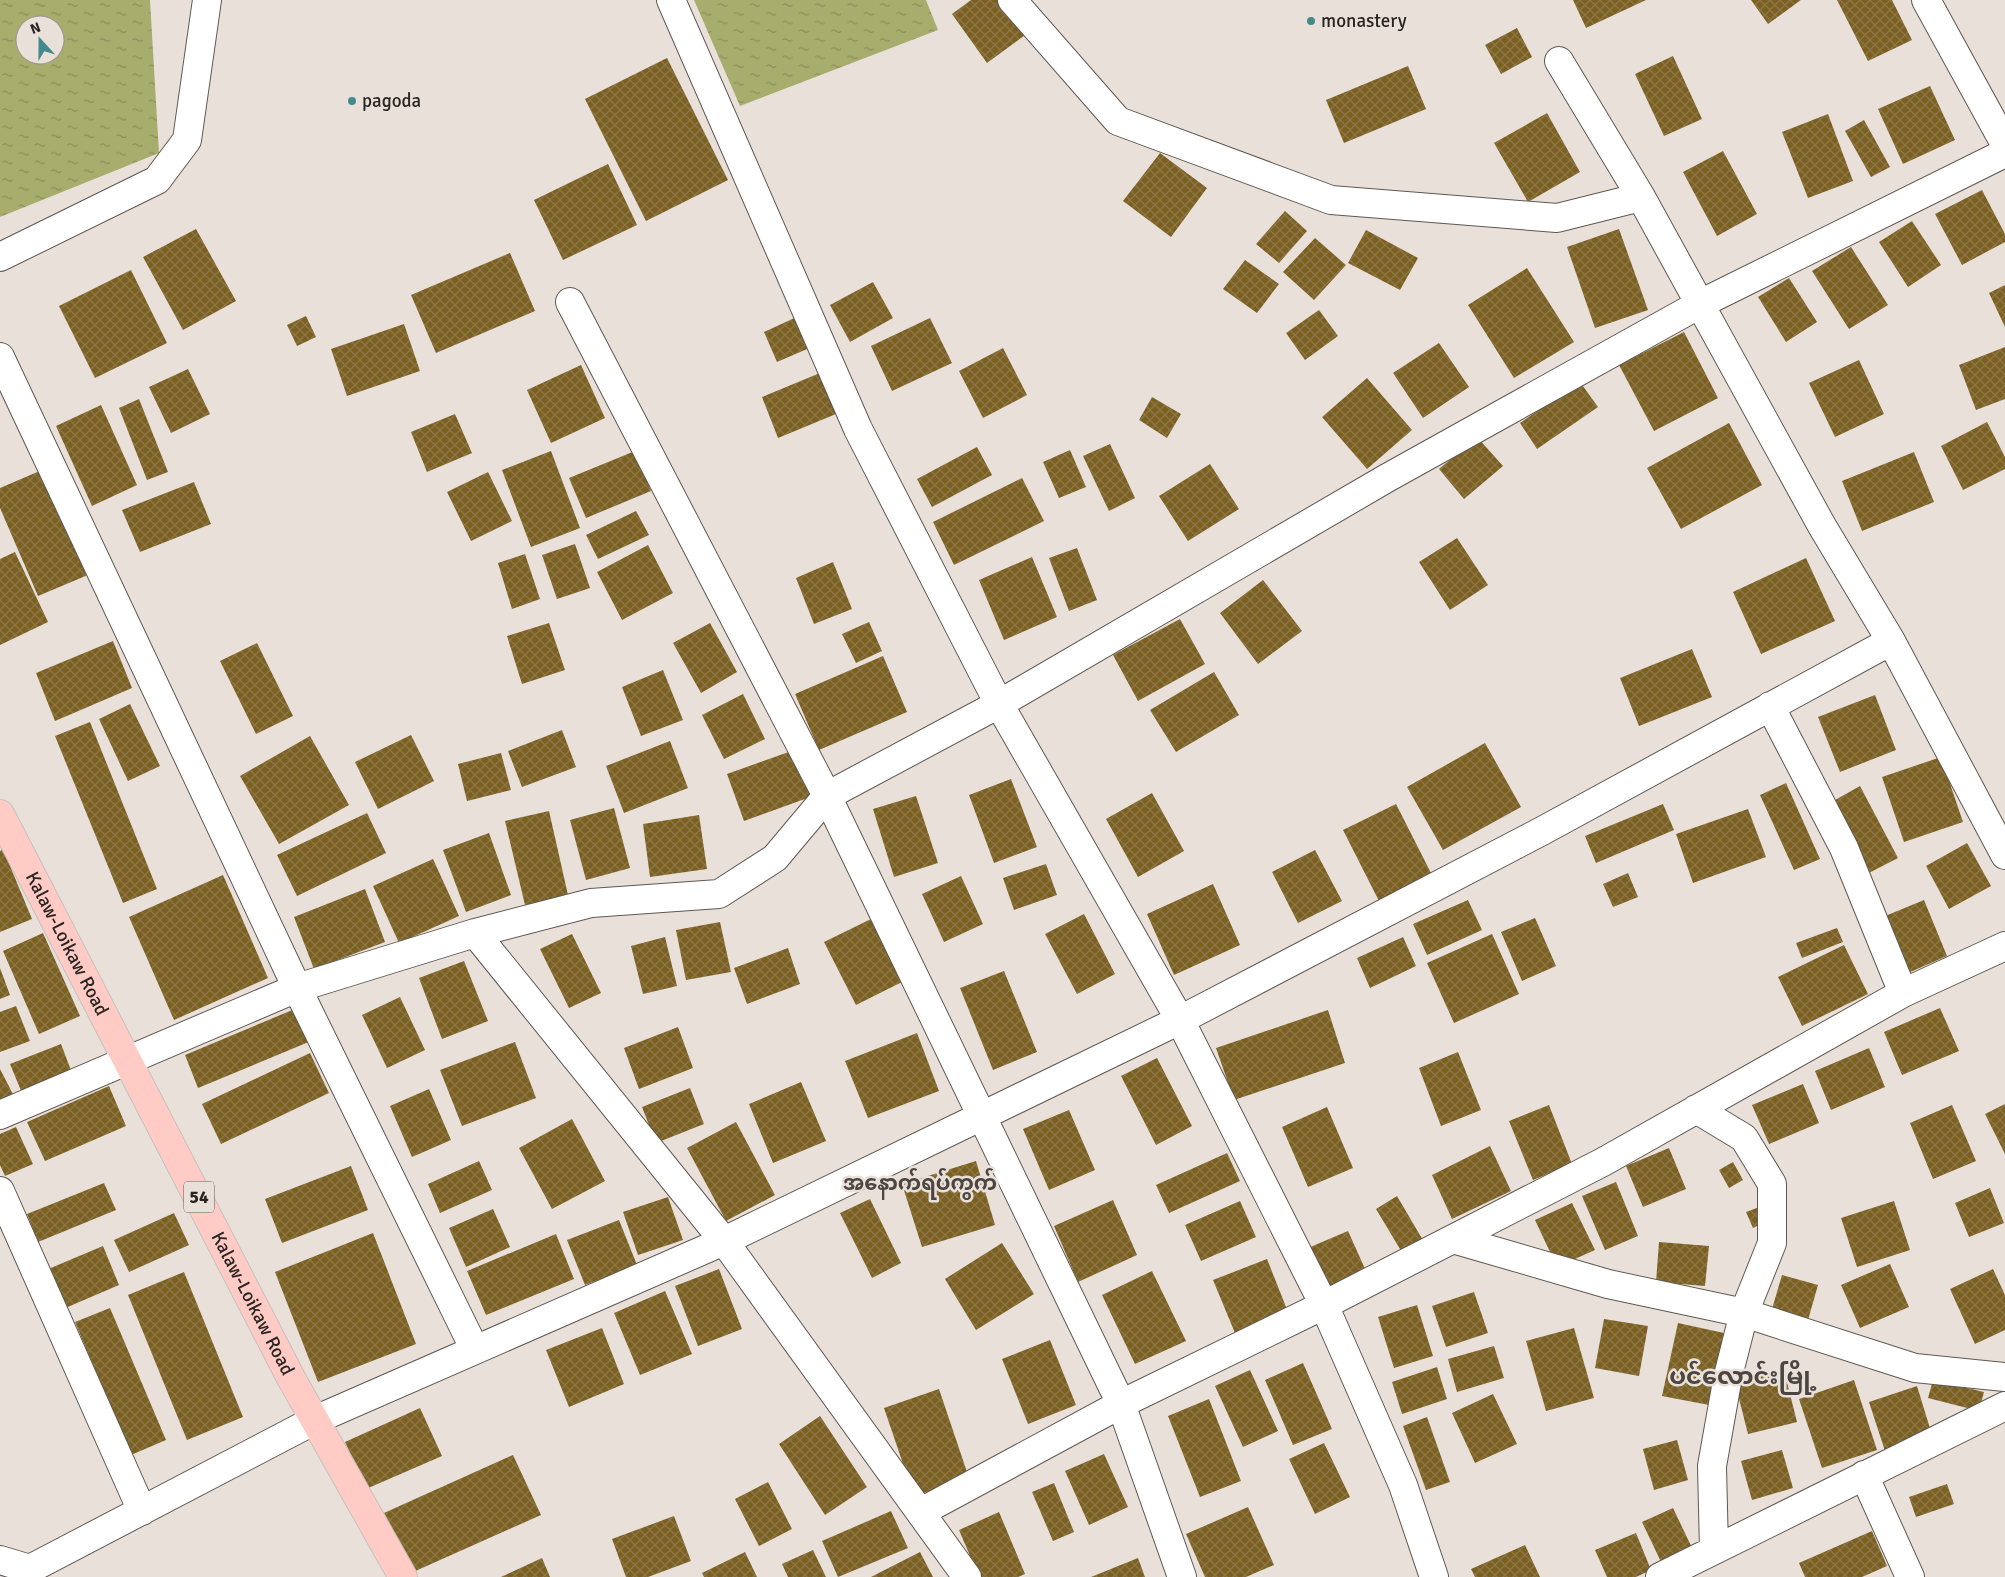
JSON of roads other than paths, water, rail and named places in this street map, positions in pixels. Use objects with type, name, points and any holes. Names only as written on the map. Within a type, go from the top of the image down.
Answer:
[{"type":"main road","name":"Kalaw-Loikaw Road","points":[[3,825],[129,1060],[315,1420],[403,1577]]},
{"type":"street","points":[[0,257],[156,180],[187,140],[207,0]]},
{"type":"street","points":[[671,0],[858,429],[999,704],[1180,1020],[1324,1305],[1403,1485],[1434,1577]]},
{"type":"street","points":[[1012,0],[1118,122],[1331,200],[1557,218],[1641,197]]},
{"type":"street","points":[[1926,0],[2005,144]]},
{"type":"street","points":[[1559,61],[1641,197],[1822,526],[1891,641],[2005,856]]},
{"type":"street","points":[[0,1115],[298,988],[475,933],[591,903],[719,894],[775,858],[827,796],[999,704],[1388,478],[1700,304],[2005,153]]},
{"type":"street","points":[[570,302],[827,796],[1121,1404],[1182,1577]]},
{"type":"street","points":[[0,357],[298,988],[475,1350]]},
{"type":"street","points":[[0,1560],[30,1569],[315,1420],[724,1241],[982,1117],[1180,1020],[1542,831],[1891,641]]},
{"type":"street","points":[[1770,706],[1844,848],[1903,994]]},
{"type":"street","points":[[475,933],[724,1241],[967,1577]]},
{"type":"street","points":[[921,1512],[1121,1404],[1324,1305],[1603,1162],[1903,994],[2005,946]]},
{"type":"street","points":[[1696,1110],[1744,1138],[1772,1184],[1772,1243],[1744,1313],[1728,1376],[1712,1466],[1714,1550]]},
{"type":"street","points":[[0,1191],[142,1511]]},
{"type":"street","points":[[1453,1239],[1608,1284],[1744,1313],[1915,1368],[2005,1377]]},
{"type":"street","points":[[1660,1577],[2005,1406]]},
{"type":"street","points":[[1864,1475],[1910,1577]]},
{"type":"water","points":[[0,0],[150,0],[159,153],[0,217]]},
{"type":"water","points":[[694,0],[926,0],[938,30],[740,106]]},
{"type":"place","name":"monastery","points":[[1311,21]]},
{"type":"place","name":"pagoda","points":[[352,101]]},
{"type":"district","name":"အနောက်ရပ်ကွက်","points":[[920,1183]]},
{"type":"district","name":"ပင်လောင်းမြို့","points":[[1743,1376]]}]
